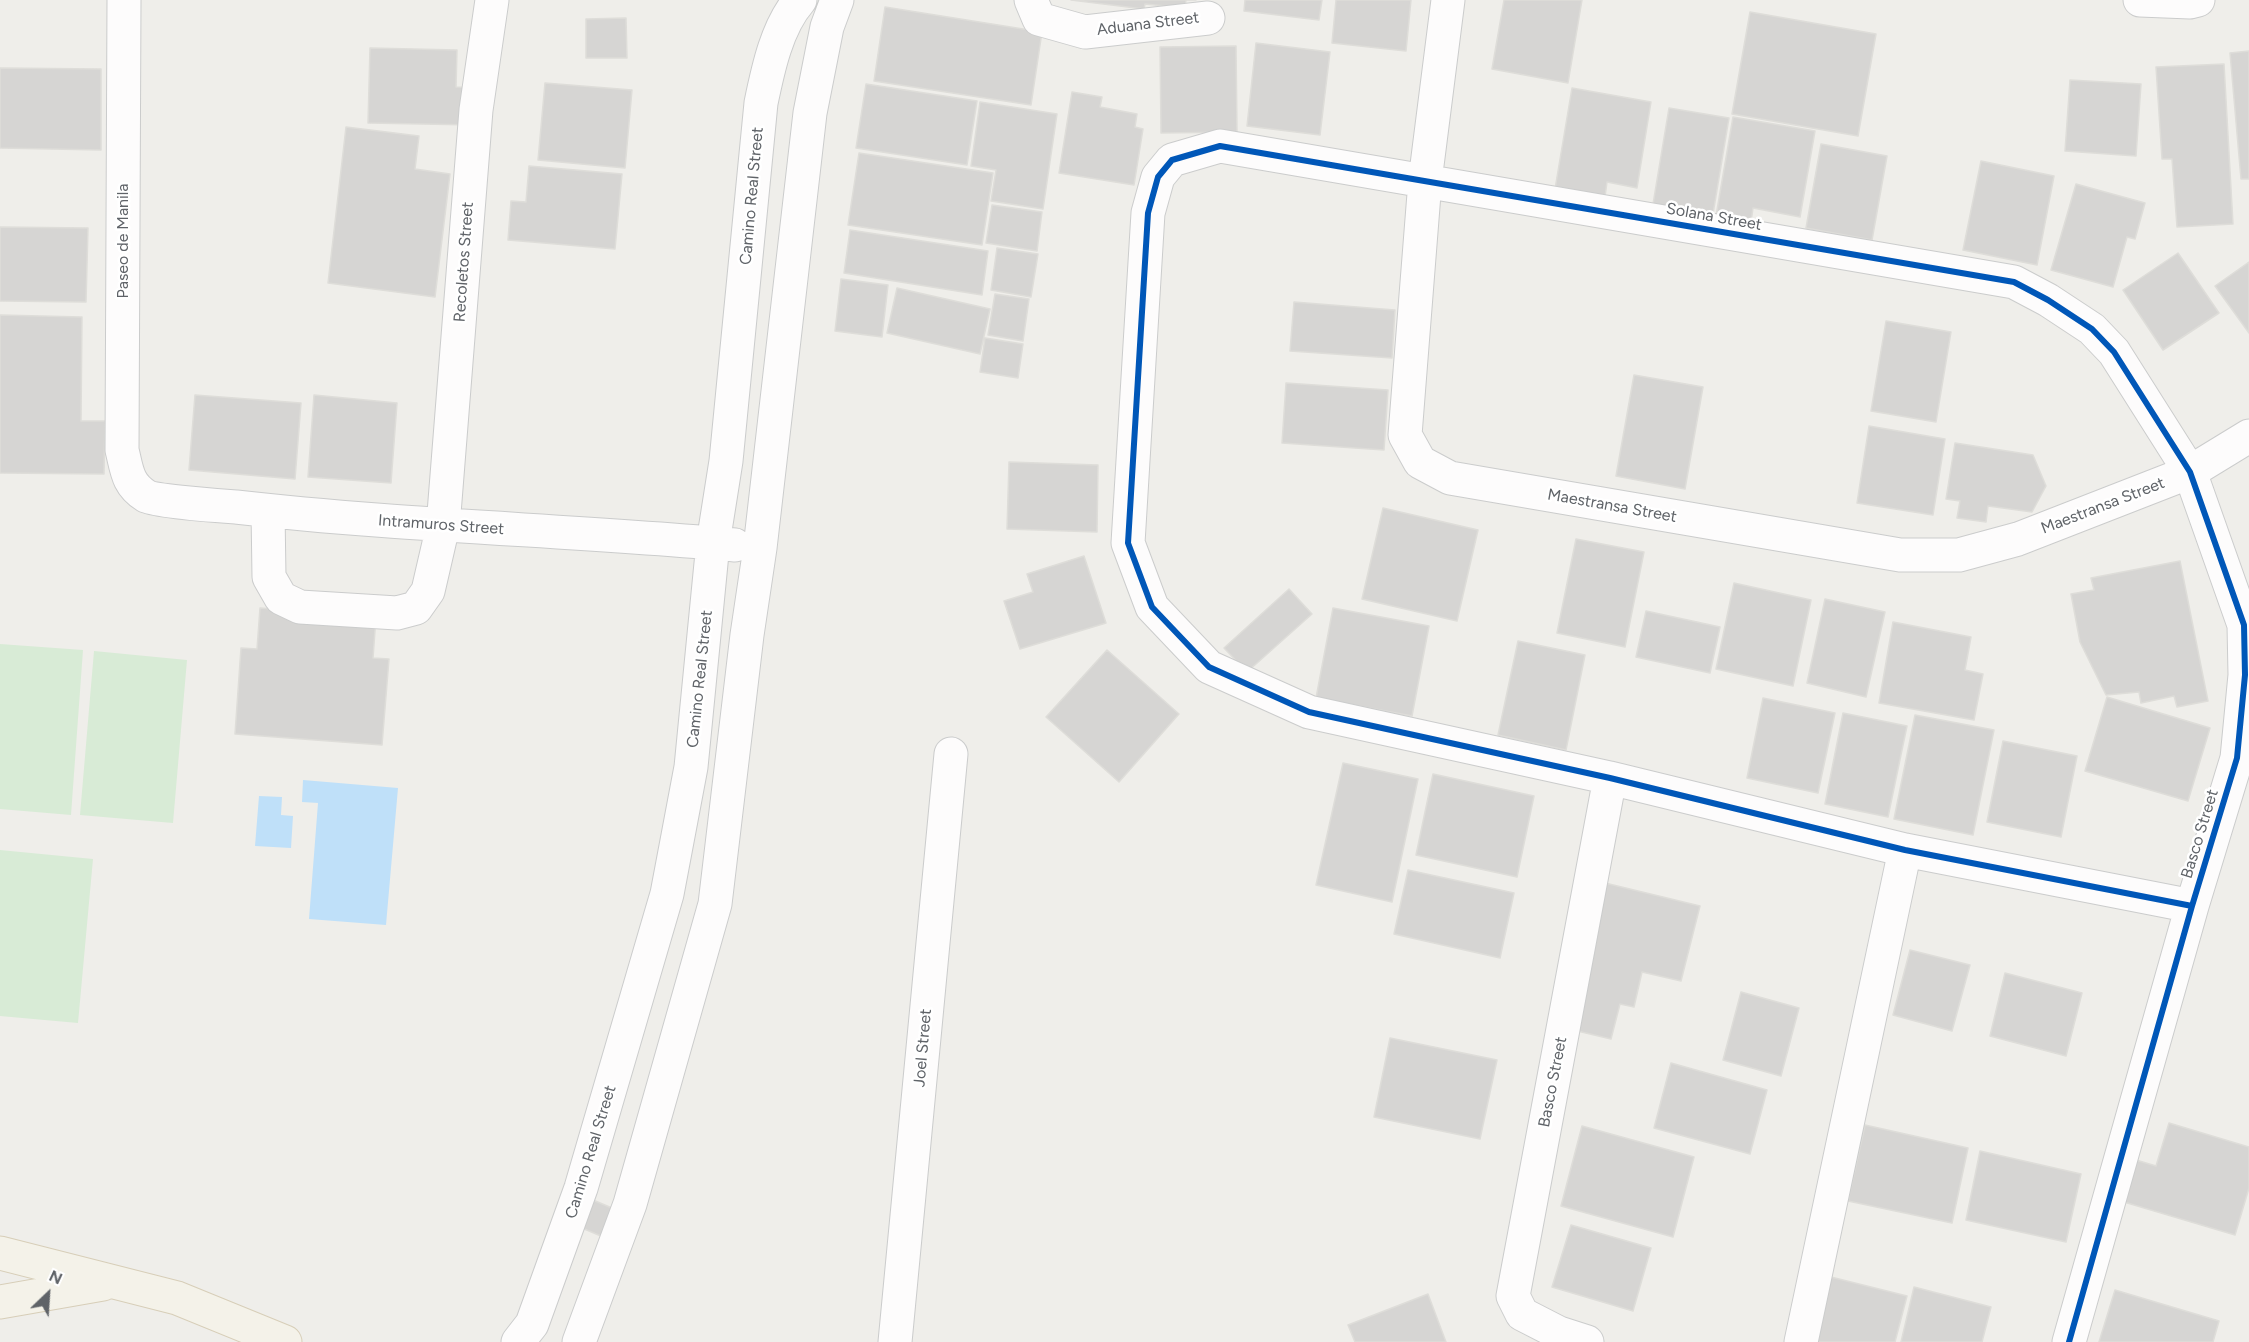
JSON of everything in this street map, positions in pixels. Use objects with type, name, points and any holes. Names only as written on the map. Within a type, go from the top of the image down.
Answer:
[{"type":"main road","points":[[0,1253],[177,1298],[285,1342]]},
{"type":"main road","points":[[0,1302],[117,1282]]},
{"type":"street","name":"Paseo de Manila","points":[[124,0],[122,450],[129,481]]},
{"type":"street","name":"Recoletos Street","points":[[268,511],[269,578],[281,598],[300,607],[396,614],[416,608],[428,591],[443,526],[476,110],[492,0]]},
{"type":"street","name":"Camino Real Street","points":[[518,1342],[532,1324],[581,1188],[667,894],[691,767],[713,543],[726,460],[761,103],[769,63],[792,9],[800,0]]},
{"type":"street","points":[[579,1342],[630,1204],[712,916],[717,890],[747,635],[760,548],[810,113],[828,27],[837,0]]},
{"type":"street","name":"Aduana Street","points":[[1031,0],[1039,19],[1085,32],[1208,18]]},
{"type":"street","name":"Maestransa Street","points":[[1448,0],[1425,181],[1406,435],[1420,462],[1450,478],[1900,555],[1959,555],[2018,538],[2190,472],[2249,436]]},
{"type":"street","points":[[2140,0],[2190,2],[2198,0]]},
{"type":"street","name":"Solana Street","points":[[1610,778],[1309,712],[1209,667],[1152,607],[1128,543],[1148,213],[1158,177],[1172,160],[1220,146],[2013,282],[2048,300],[2092,329],[2114,352],[2190,472]]},
{"type":"street","name":"Basco Street","points":[[2069,1342],[2192,906],[2237,758],[2245,675],[2244,625],[2190,472]]},
{"type":"street","name":"Intramuros Street","points":[[129,481],[148,497],[268,511],[443,526],[760,548]]},
{"type":"street","name":"Joel Street","points":[[895,1342],[951,754]]},
{"type":"street","points":[[1610,778],[1905,850],[2192,906]]},
{"type":"street","name":"Basco Street","points":[[1587,1342],[1559,1333],[1522,1314],[1513,1296],[1610,778]]},
{"type":"street","points":[[1801,1342],[1905,850]]},
{"type":"street","points":[[670,878],[717,890]]},
{"type":"green space","points":[[0,644],[83,650],[71,815],[0,809]]},
{"type":"green space","points":[[94,651],[187,660],[173,823],[80,815]]},
{"type":"green space","points":[[0,850],[93,859],[78,1023],[0,1016]]},
{"type":"water","points":[[303,780],[398,788],[386,925],[309,919],[318,803],[302,802]]},
{"type":"water","points":[[259,796],[282,797],[281,815],[293,816],[291,848],[255,846]]},
{"type":"building","points":[[1071,0],[1186,0],[1185,8],[1145,4],[1144,9]]},
{"type":"building","points":[[1245,0],[1322,0],[1319,20],[1244,11]]},
{"type":"building","points":[[1336,0],[1411,0],[1406,51],[1332,43]]},
{"type":"building","points":[[1504,0],[1582,0],[1568,83],[1492,69]]},
{"type":"building","points":[[885,7],[1042,32],[1031,105],[874,81]]},
{"type":"building","points":[[1750,12],[1876,34],[1858,136],[1732,114]]},
{"type":"building","points":[[626,18],[627,58],[586,58],[586,19]]},
{"type":"building","points":[[1256,43],[1330,52],[1320,135],[1247,126]]},
{"type":"building","points":[[1236,46],[1237,132],[1161,133],[1160,47]]},
{"type":"building","points":[[370,48],[457,50],[456,87],[475,88],[475,125],[368,123]]},
{"type":"building","points":[[2249,51],[2249,179],[2241,179],[2230,53]]},
{"type":"building","points":[[2224,64],[2233,224],[2177,227],[2172,159],[2162,159],[2156,67]]},
{"type":"building","points":[[0,68],[101,69],[101,150],[0,148]]},
{"type":"building","points":[[2070,80],[2141,84],[2136,156],[2065,151]]},
{"type":"building","points":[[545,83],[632,90],[625,168],[538,160]]},
{"type":"building","points":[[866,84],[977,101],[967,165],[856,148]]},
{"type":"building","points":[[1572,88],[1651,102],[1637,188],[1607,182],[1604,204],[1554,195]]},
{"type":"building","points":[[1072,92],[1102,97],[1100,107],[1137,114],[1135,127],[1143,129],[1134,185],[1059,173]]},
{"type":"building","points":[[980,102],[1057,114],[1043,209],[991,201],[996,170],[971,166]]},
{"type":"building","points":[[1669,108],[1729,118],[1713,214],[1653,204]]},
{"type":"building","points":[[1733,117],[1815,131],[1800,217],[1753,208],[1751,222],[1716,216]]},
{"type":"building","points":[[346,127],[419,136],[415,169],[450,174],[435,297],[328,283]]},
{"type":"building","points":[[1821,144],[1887,156],[1872,240],[1806,228]]},
{"type":"building","points":[[859,153],[993,173],[982,245],[848,225]]},
{"type":"building","points":[[1981,161],[2054,176],[2037,265],[1963,250]]},
{"type":"building","points":[[529,166],[622,174],[615,249],[508,240],[511,201],[526,202]]},
{"type":"building","points":[[2076,184],[2145,203],[2135,239],[2127,237],[2113,287],[2051,270]]},
{"type":"building","points":[[992,205],[1042,212],[1037,251],[986,243]]},
{"type":"building","points":[[0,227],[88,228],[86,302],[0,301]]},
{"type":"building","points":[[850,230],[988,251],[982,295],[844,273]]},
{"type":"building","points":[[997,248],[1038,254],[1031,297],[991,290]]},
{"type":"building","points":[[2178,253],[2219,313],[2163,350],[2123,290]]},
{"type":"building","points":[[2249,262],[2249,333],[2215,286]]},
{"type":"building","points":[[841,279],[888,285],[882,337],[835,331]]},
{"type":"building","points":[[897,288],[990,309],[980,354],[887,333]]},
{"type":"building","points":[[995,294],[1029,299],[1023,341],[988,335]]},
{"type":"building","points":[[1294,302],[1395,310],[1392,358],[1290,351]]},
{"type":"building","points":[[0,315],[82,317],[81,421],[105,421],[104,474],[0,473]]},
{"type":"building","points":[[1886,321],[1951,332],[1936,422],[1871,411]]},
{"type":"building","points":[[985,338],[1023,344],[1018,378],[980,372]]},
{"type":"building","points":[[1634,375],[1703,387],[1685,489],[1616,476]]},
{"type":"building","points":[[1286,383],[1388,390],[1384,450],[1282,443]]},
{"type":"building","points":[[195,395],[301,403],[295,479],[189,470]]},
{"type":"building","points":[[314,395],[397,403],[391,483],[308,477]]},
{"type":"building","points":[[1869,426],[1945,439],[1933,515],[1857,503]]},
{"type":"building","points":[[1955,443],[2033,455],[2046,486],[2032,512],[1988,506],[1986,522],[1957,518],[1960,501],[1946,499]]},
{"type":"building","points":[[1009,462],[1098,465],[1097,532],[1007,529]]},
{"type":"building","points":[[1383,508],[1478,530],[1457,621],[1362,599]]},
{"type":"building","points":[[1576,539],[1644,552],[1625,647],[1557,633]]},
{"type":"building","points":[[1084,556],[1106,623],[1020,649],[1004,601],[1033,592],[1027,574]]},
{"type":"building","points":[[2180,561],[2208,701],[2177,707],[2174,696],[2141,703],[2139,692],[2106,695],[2080,642],[2071,594],[2094,590],[2091,578]]},
{"type":"building","points":[[1734,583],[1811,600],[1793,686],[1716,669]]},
{"type":"building","points":[[1289,589],[1312,614],[1247,672],[1224,648]]},
{"type":"building","points":[[1825,599],[1885,612],[1866,697],[1807,683]]},
{"type":"building","points":[[260,608],[376,617],[373,658],[389,659],[382,745],[235,734],[241,648],[257,649]]},
{"type":"building","points":[[1333,608],[1429,626],[1412,716],[1316,698]]},
{"type":"building","points":[[1646,611],[1720,627],[1710,673],[1636,657]]},
{"type":"building","points":[[1893,622],[1971,637],[1965,670],[1983,674],[1974,720],[1879,703]]},
{"type":"building","points":[[1518,641],[1585,655],[1566,750],[1498,735]]},
{"type":"building","points":[[1107,650],[1179,714],[1119,782],[1046,717]]},
{"type":"building","points":[[2107,697],[2210,728],[2188,801],[2085,771]]},
{"type":"building","points":[[1763,698],[1835,713],[1818,793],[1747,778]]},
{"type":"building","points":[[1843,713],[1907,726],[1888,817],[1825,804]]},
{"type":"building","points":[[1915,715],[1994,730],[1973,835],[1894,819]]},
{"type":"building","points":[[2003,741],[2077,756],[2061,837],[1987,822]]},
{"type":"building","points":[[1343,763],[1418,779],[1392,902],[1316,885]]},
{"type":"building","points":[[1433,774],[1534,796],[1517,877],[1416,855]]},
{"type":"building","points":[[1408,870],[1514,893],[1500,958],[1394,934]]},
{"type":"building","points":[[1605,883],[1700,906],[1681,981],[1642,972],[1634,1007],[1620,1004],[1611,1039],[1569,1029]]},
{"type":"building","points":[[1910,950],[1970,965],[1952,1031],[1893,1015]]},
{"type":"building","points":[[2005,973],[2082,993],[2066,1056],[1990,1036]]},
{"type":"building","points":[[1741,992],[1799,1008],[1781,1076],[1723,1060]]},
{"type":"building","points":[[1390,1038],[1497,1060],[1480,1139],[1374,1117]]},
{"type":"building","points":[[1671,1063],[1767,1090],[1750,1154],[1654,1128]]},
{"type":"building","points":[[2169,1123],[2249,1147],[2249,1188],[2235,1235],[2124,1202],[2136,1160],[2156,1166]]},
{"type":"building","points":[[1865,1125],[1968,1148],[1952,1223],[1848,1201]]},
{"type":"building","points":[[1582,1126],[1694,1157],[1673,1237],[1561,1206]]},
{"type":"building","points":[[1980,1151],[2081,1174],[2066,1242],[1966,1220]]},
{"type":"building","points":[[593,1200],[619,1211],[608,1239],[582,1228]]},
{"type":"building","points":[[1571,1225],[1651,1248],[1633,1311],[1552,1287]]},
{"type":"building","points":[[1823,1275],[1907,1296],[1895,1342],[1806,1342]]},
{"type":"building","points":[[1914,1287],[1991,1307],[1982,1342],[1901,1342]]},
{"type":"building","points":[[2115,1290],[2219,1321],[2213,1342],[2099,1342]]},
{"type":"building","points":[[1428,1294],[1446,1342],[1355,1342],[1348,1325]]},
{"type":"cycle path","points":[[2069,1342],[2192,906],[2237,758],[2245,675],[2244,625],[2190,472],[2114,352],[2092,329],[2048,300],[2014,282],[1220,146],[1172,160],[1158,177],[1148,213],[1128,543],[1152,607],[1209,667],[1309,712],[1610,778],[1905,850],[2192,906]]}]
